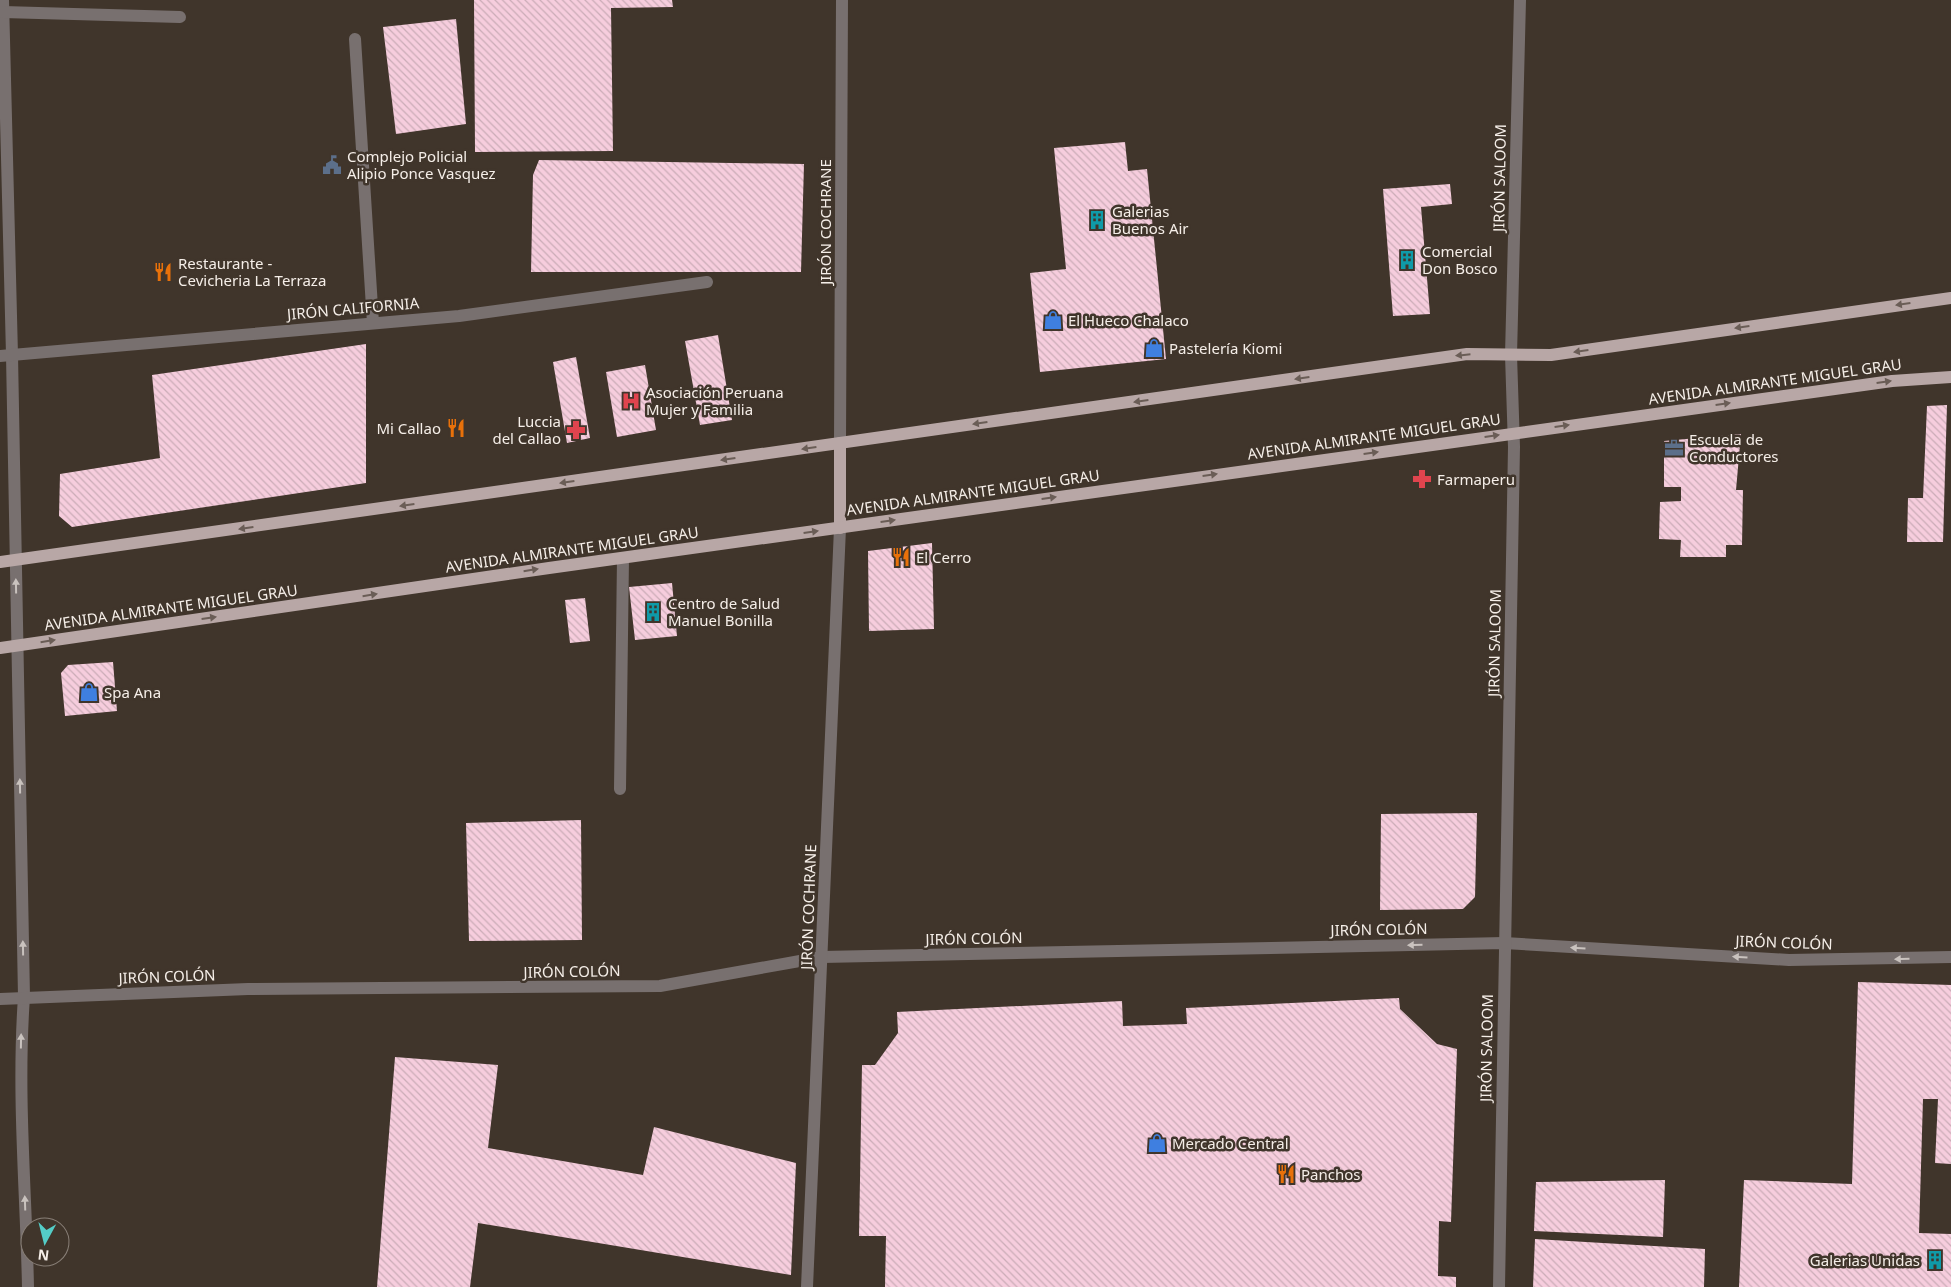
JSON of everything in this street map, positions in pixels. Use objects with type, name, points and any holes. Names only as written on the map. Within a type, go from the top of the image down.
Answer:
[{"type":"main road","points":[[0,562],[1467,354],[1570,353],[1951,298]]},
{"type":"main road","name":"AVENIDA ALMIRANTE MIGUEL GRAU","points":[[0,648],[623,558],[1514,433],[1892,381],[1951,377]]},
{"type":"main road","points":[[840,443],[840,528]]},
{"type":"street","name":"JIRÓN COCHRANE","points":[[840,443],[842,0]]},
{"type":"street","name":"JIRÓN SALOOM","points":[[1499,1287],[1514,433],[1511,355],[1520,0]]},
{"type":"street","points":[[28,1287],[21,1103],[21,1034],[24,997],[15,560],[6,356],[3,6],[180,18]]},
{"type":"street","points":[[355,40],[373,323]]},
{"type":"street","name":"JIRÓN CALIFORNIA","points":[[6,356],[458,316],[707,282]]},
{"type":"street","name":"JIRÓN COCHRANE","points":[[807,1287],[840,528]]},
{"type":"street","points":[[620,789],[623,558]]},
{"type":"street","name":"JIRÓN COLÓN","points":[[0,999],[258,989],[660,986],[822,957],[1504,943],[1789,960],[1951,957]]},
{"type":"building","points":[[474,0],[672,0],[673,7],[611,8],[613,151],[475,152]]},
{"type":"building","points":[[456,19],[466,124],[396,134],[383,27]]},
{"type":"building","name":"Galerias Buenos Air","points":[[1125,142],[1128,171],[1147,169],[1166,359],[1040,372],[1030,273],[1066,269],[1054,148]]},
{"type":"building","points":[[539,160],[804,164],[801,272],[531,272],[533,175]]},
{"type":"building","name":"Comercial Don Bosco","points":[[1450,184],[1452,204],[1421,207],[1430,314],[1393,316],[1383,189]]},
{"type":"building","points":[[718,335],[732,420],[700,425],[685,341]]},
{"type":"building","points":[[366,344],[366,483],[72,527],[59,516],[60,474],[160,458],[152,375]]},
{"type":"building","points":[[576,357],[590,438],[567,443],[553,362]]},
{"type":"building","name":"Asociación Peruana Mujer y Familia","points":[[645,365],[656,430],[617,437],[606,372]]},
{"type":"building","points":[[1947,405],[1943,542],[1907,542],[1908,498],[1923,498],[1927,406]]},
{"type":"building","points":[[1741,434],[1736,490],[1743,490],[1742,545],[1726,545],[1726,557],[1680,557],[1681,540],[1659,539],[1660,502],[1681,501],[1681,487],[1664,487],[1664,441]]},
{"type":"building","points":[[932,543],[934,629],[869,631],[868,551]]},
{"type":"building","name":"Centro de Salud Manuel Bonilla","points":[[672,583],[677,636],[635,640],[629,587]]},
{"type":"building","points":[[585,598],[590,641],[570,643],[565,600]]},
{"type":"building","name":"Spa Ana","points":[[113,662],[117,711],[65,716],[61,673],[68,665]]},
{"type":"building","points":[[1477,813],[1475,897],[1463,909],[1380,910],[1381,814]]},
{"type":"building","points":[[581,820],[582,940],[469,941],[466,823]]},
{"type":"building","points":[[1858,982],[1951,985],[1951,1164],[1935,1163],[1938,1099],[1923,1099],[1919,1233],[1951,1234],[1951,1287],[1739,1287],[1744,1180],[1852,1184]]},
{"type":"building","name":"Mercado Central","points":[[1399,998],[1400,1009],[1437,1044],[1457,1049],[1451,1222],[1439,1221],[1438,1276],[1456,1277],[1456,1287],[885,1287],[886,1236],[859,1236],[862,1065],[875,1065],[898,1033],[897,1012],[1122,1001],[1123,1026],[1187,1024],[1186,1008]]},
{"type":"building","points":[[395,1057],[498,1065],[488,1148],[643,1175],[654,1127],[796,1163],[791,1275],[478,1223],[470,1287],[377,1287]]},
{"type":"building","points":[[1665,1180],[1663,1237],[1534,1231],[1536,1182]]},
{"type":"building","points":[[1535,1239],[1705,1249],[1704,1287],[1533,1287]]},
{"type":"place","name":"Complejo Policial Alipio Ponce Vasquez","points":[[332,165]]},
{"type":"place","name":"Galerias Buenos Air","points":[[1097,220]]},
{"type":"place","name":"Comercial Don Bosco","points":[[1407,260]]},
{"type":"place","name":"Restaurante - Cevicheria La Terraza","points":[[163,272]]},
{"type":"place","name":"El Hueco Chalaco","points":[[1053,320]]},
{"type":"place","name":"Pastelería Kiomi","points":[[1154,348]]},
{"type":"place","name":"Asociación Peruana Mujer y Familia","points":[[631,401]]},
{"type":"place","name":"Mi Callao","points":[[456,428]]},
{"type":"place","name":"Luccia del Callao","points":[[576,430]]},
{"type":"place","name":"Escuela de Conductores","points":[[1674,448]]},
{"type":"place","name":"Farmaperu","points":[[1422,479]]},
{"type":"place","name":"El Cerro","points":[[901,557]]},
{"type":"place","name":"Centro de Salud Manuel Bonilla","points":[[653,612]]},
{"type":"place","name":"Spa Ana","points":[[89,692]]},
{"type":"place","name":"Mercado Central","points":[[1157,1143]]},
{"type":"place","name":"Panchos","points":[[1286,1174]]},
{"type":"place","name":"Galerias Unidas","points":[[1935,1260]]}]
